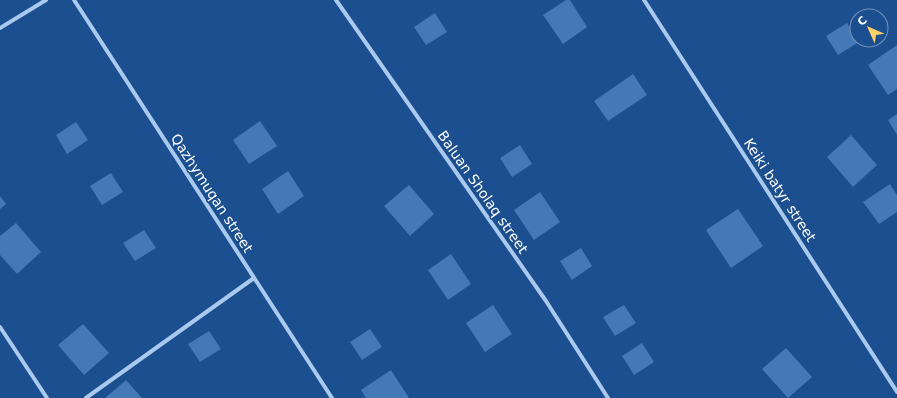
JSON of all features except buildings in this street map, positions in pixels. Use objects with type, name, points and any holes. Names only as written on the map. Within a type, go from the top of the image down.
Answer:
[{"type":"street","points":[[0,28],[46,0]]},
{"type":"street","name":"Qazhymuqan street","points":[[74,0],[332,398]]},
{"type":"street","name":"Baluan Sholaq street","points":[[336,0],[546,301],[608,398]]},
{"type":"street","name":"Keiki batyr street","points":[[644,0],[897,392]]},
{"type":"street","points":[[86,398],[254,278]]},
{"type":"street","points":[[0,327],[47,398]]}]
